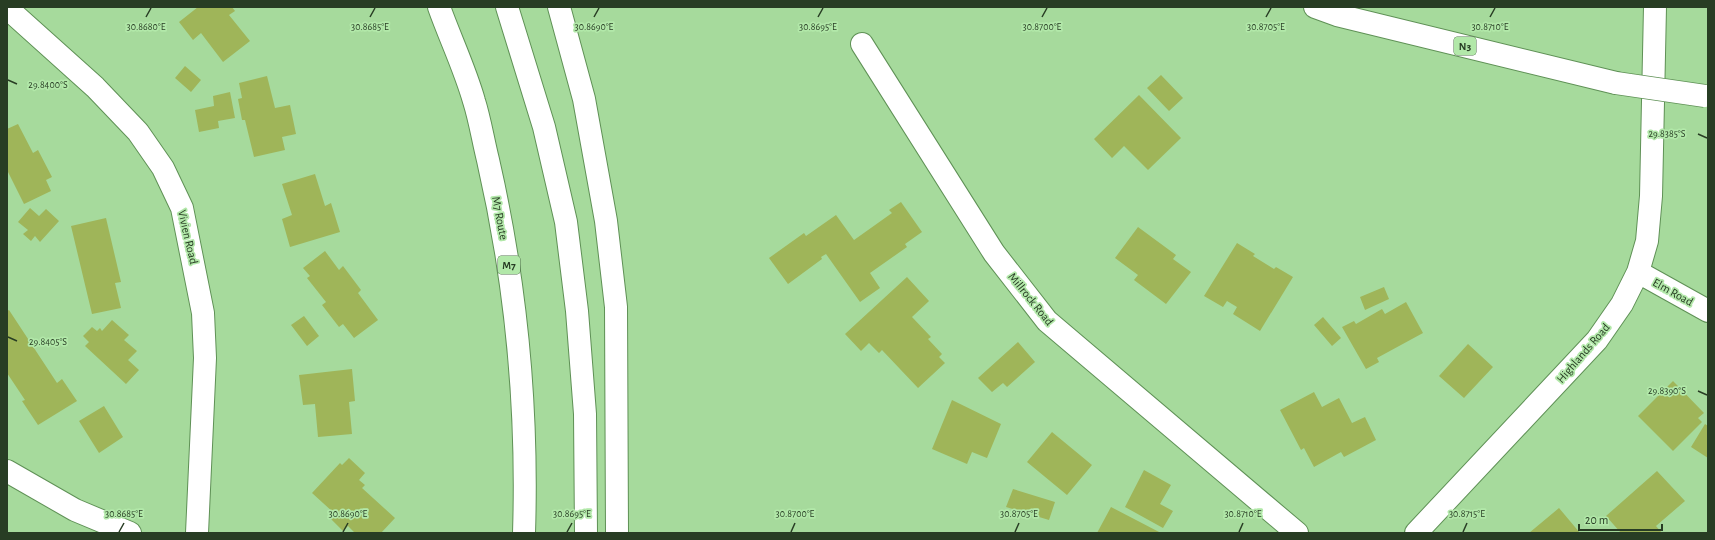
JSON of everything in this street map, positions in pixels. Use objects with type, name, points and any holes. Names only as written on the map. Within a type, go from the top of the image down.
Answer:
[{"type":"main road","name":"M7 Route","points":[[438,7],[474,100],[496,196],[512,282],[520,371],[525,502],[524,533]]},
{"type":"main road","points":[[507,7],[544,127],[566,222],[577,311],[585,414],[586,533]]},
{"type":"main road","points":[[559,7],[584,99],[606,221],[615,299],[617,533]]},
{"type":"main road","name":"N3","points":[[1315,7],[1337,14],[1616,82],[1706,96]]},
{"type":"main road","name":"Highlands Road","points":[[1416,533],[1597,340],[1622,304],[1638,272],[1647,241],[1651,196],[1656,7]]},
{"type":"main road","name":"Vivien Road","points":[[7,8],[95,87],[138,132],[163,168],[182,208],[203,312],[205,358],[197,533]]},
{"type":"main road","name":"Millrock Road","points":[[862,44],[994,253],[1047,321],[1297,533]]},
{"type":"main road","name":"Elm Road","points":[[1638,272],[1708,311]]},
{"type":"main road","points":[[7,471],[75,510],[130,533]]},
{"type":"building","points":[[198,7],[232,7],[235,11],[229,15],[250,41],[223,62],[201,33],[193,40],[179,22]]},
{"type":"building","points":[[185,66],[201,80],[191,92],[175,78]]},
{"type":"building","points":[[1161,75],[1183,98],[1169,111],[1147,88]]},
{"type":"building","points":[[267,76],[275,108],[290,105],[296,134],[282,137],[285,150],[254,157],[245,120],[242,120],[238,99],[242,98],[239,83]]},
{"type":"building","points":[[230,92],[235,118],[218,121],[219,128],[199,132],[195,110],[214,106],[213,96]]},
{"type":"building","points":[[1139,95],[1181,138],[1148,170],[1124,146],[1112,158],[1094,139]]},
{"type":"building","points":[[18,124],[33,153],[38,150],[52,177],[46,180],[51,191],[24,204],[7,170],[7,129]]},
{"type":"building","points":[[315,174],[325,206],[331,203],[340,232],[290,247],[282,219],[292,215],[282,184]]},
{"type":"building","points":[[901,202],[922,232],[905,244],[907,247],[870,273],[880,288],[860,302],[826,254],[821,257],[822,259],[788,284],[769,258],[804,233],[806,236],[836,215],[854,240],[892,213],[889,210]]},
{"type":"building","points":[[30,208],[39,216],[46,209],[59,221],[40,242],[35,236],[31,241],[23,234],[28,230],[18,222]]},
{"type":"building","points":[[106,218],[121,282],[115,283],[121,308],[92,314],[71,226]]},
{"type":"building","points":[[1138,227],[1176,255],[1173,259],[1191,272],[1166,304],[1134,280],[1138,275],[1115,258]]},
{"type":"building","points":[[1237,243],[1255,254],[1253,256],[1274,269],[1276,267],[1293,277],[1260,331],[1233,314],[1237,307],[1227,301],[1223,307],[1204,296]]},
{"type":"building","points":[[325,251],[339,270],[343,266],[361,290],[358,293],[378,320],[354,338],[343,324],[339,327],[322,305],[326,302],[307,278],[310,276],[303,268]]},
{"type":"building","points":[[907,277],[929,301],[912,317],[931,337],[928,339],[942,354],[939,357],[945,363],[918,388],[882,350],[879,353],[869,343],[861,351],[845,334]]},
{"type":"building","points":[[1384,287],[1389,299],[1365,310],[1360,297]]},
{"type":"building","points":[[1406,302],[1423,333],[1377,358],[1379,362],[1366,369],[1342,327],[1354,321],[1356,324],[1382,309],[1385,314]]},
{"type":"building","points":[[9,310],[57,383],[62,379],[77,401],[38,425],[22,401],[25,400],[7,373],[7,311]]},
{"type":"building","points":[[304,316],[319,336],[307,346],[291,325]]},
{"type":"building","points":[[1323,317],[1341,338],[1332,346],[1314,325]]},
{"type":"building","points":[[112,320],[129,335],[124,340],[137,351],[128,360],[139,370],[126,384],[85,346],[89,342],[83,336],[92,327],[97,331],[100,328],[102,331]]},
{"type":"building","points":[[1018,342],[1035,362],[1007,387],[1003,383],[992,392],[978,378]]},
{"type":"building","points":[[1468,344],[1493,367],[1464,398],[1439,376]]},
{"type":"building","points":[[352,369],[355,401],[349,402],[352,434],[318,437],[315,404],[303,405],[299,375]]},
{"type":"building","points":[[1673,381],[1704,413],[1698,418],[1702,422],[1673,451],[1638,416]]},
{"type":"building","points":[[1314,392],[1322,407],[1339,398],[1352,423],[1365,417],[1376,440],[1344,457],[1341,452],[1314,467],[1304,448],[1301,450],[1280,410]]},
{"type":"building","points":[[952,400],[1001,424],[987,458],[972,452],[967,464],[932,449]]},
{"type":"building","points":[[104,406],[123,437],[99,453],[79,421]]},
{"type":"building","points":[[1705,424],[1708,426],[1708,458],[1691,447]]},
{"type":"building","points":[[1052,432],[1092,465],[1067,495],[1027,462]]},
{"type":"building","points":[[349,458],[365,473],[359,480],[365,485],[362,488],[395,518],[381,533],[355,533],[348,526],[343,531],[330,518],[334,513],[312,493],[340,463],[342,465]]},
{"type":"building","points":[[1144,470],[1171,485],[1160,504],[1173,511],[1163,528],[1125,507]]},
{"type":"building","points":[[1657,471],[1685,501],[1656,526],[1662,533],[1621,533],[1606,516]]},
{"type":"building","points":[[1013,489],[1055,502],[1049,520],[1006,507]]},
{"type":"building","points":[[1111,507],[1161,533],[1097,533]]},
{"type":"building","points":[[1559,508],[1580,533],[1529,533]]}]
